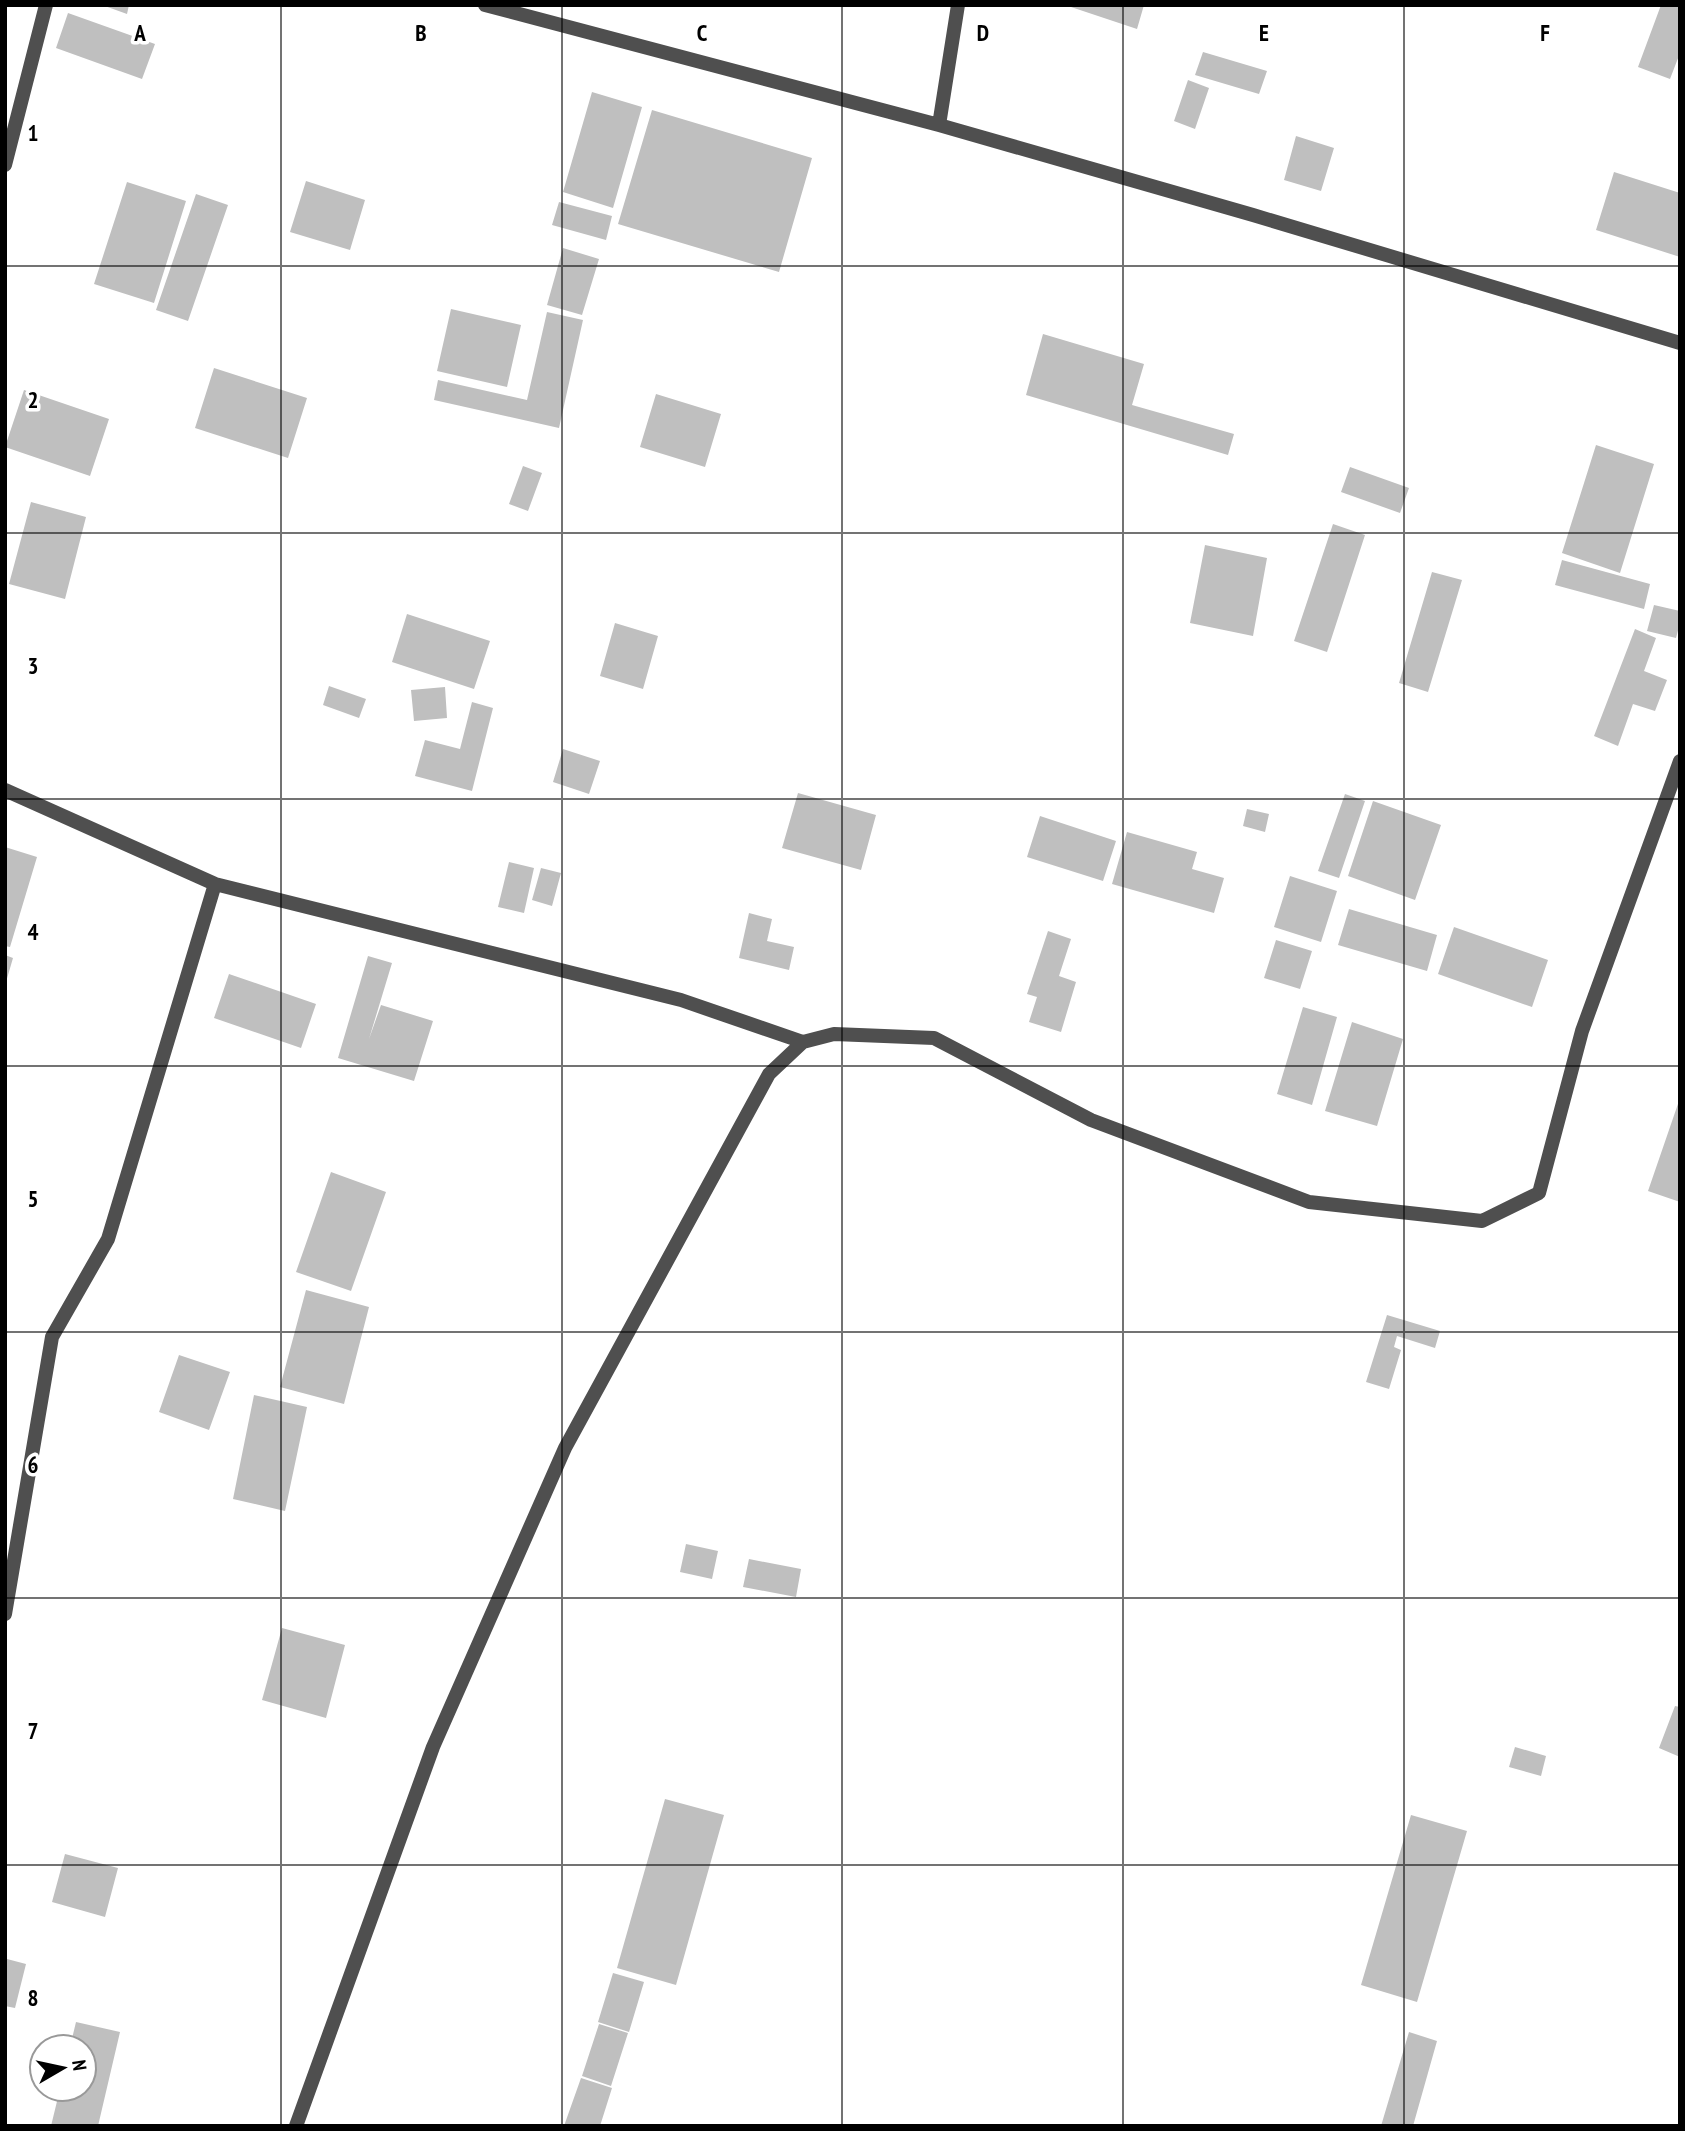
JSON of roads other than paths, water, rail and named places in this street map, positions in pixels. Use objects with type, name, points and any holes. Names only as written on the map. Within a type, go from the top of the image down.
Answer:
[{"type":"street","points":[[5,165],[46,5]]},
{"type":"street","points":[[485,5],[939,125],[1253,215],[1680,343]]},
{"type":"street","points":[[939,125],[958,5]]},
{"type":"street","points":[[296,2126],[433,1747],[565,1448],[769,1074],[803,1042],[834,1034],[934,1038],[1091,1120],[1309,1202],[1482,1221],[1539,1193],[1581,1031],[1680,761]]},
{"type":"street","points":[[5,790],[215,884],[681,1000],[803,1042]]},
{"type":"street","points":[[5,1614],[52,1337],[108,1239],[215,884]]}]
